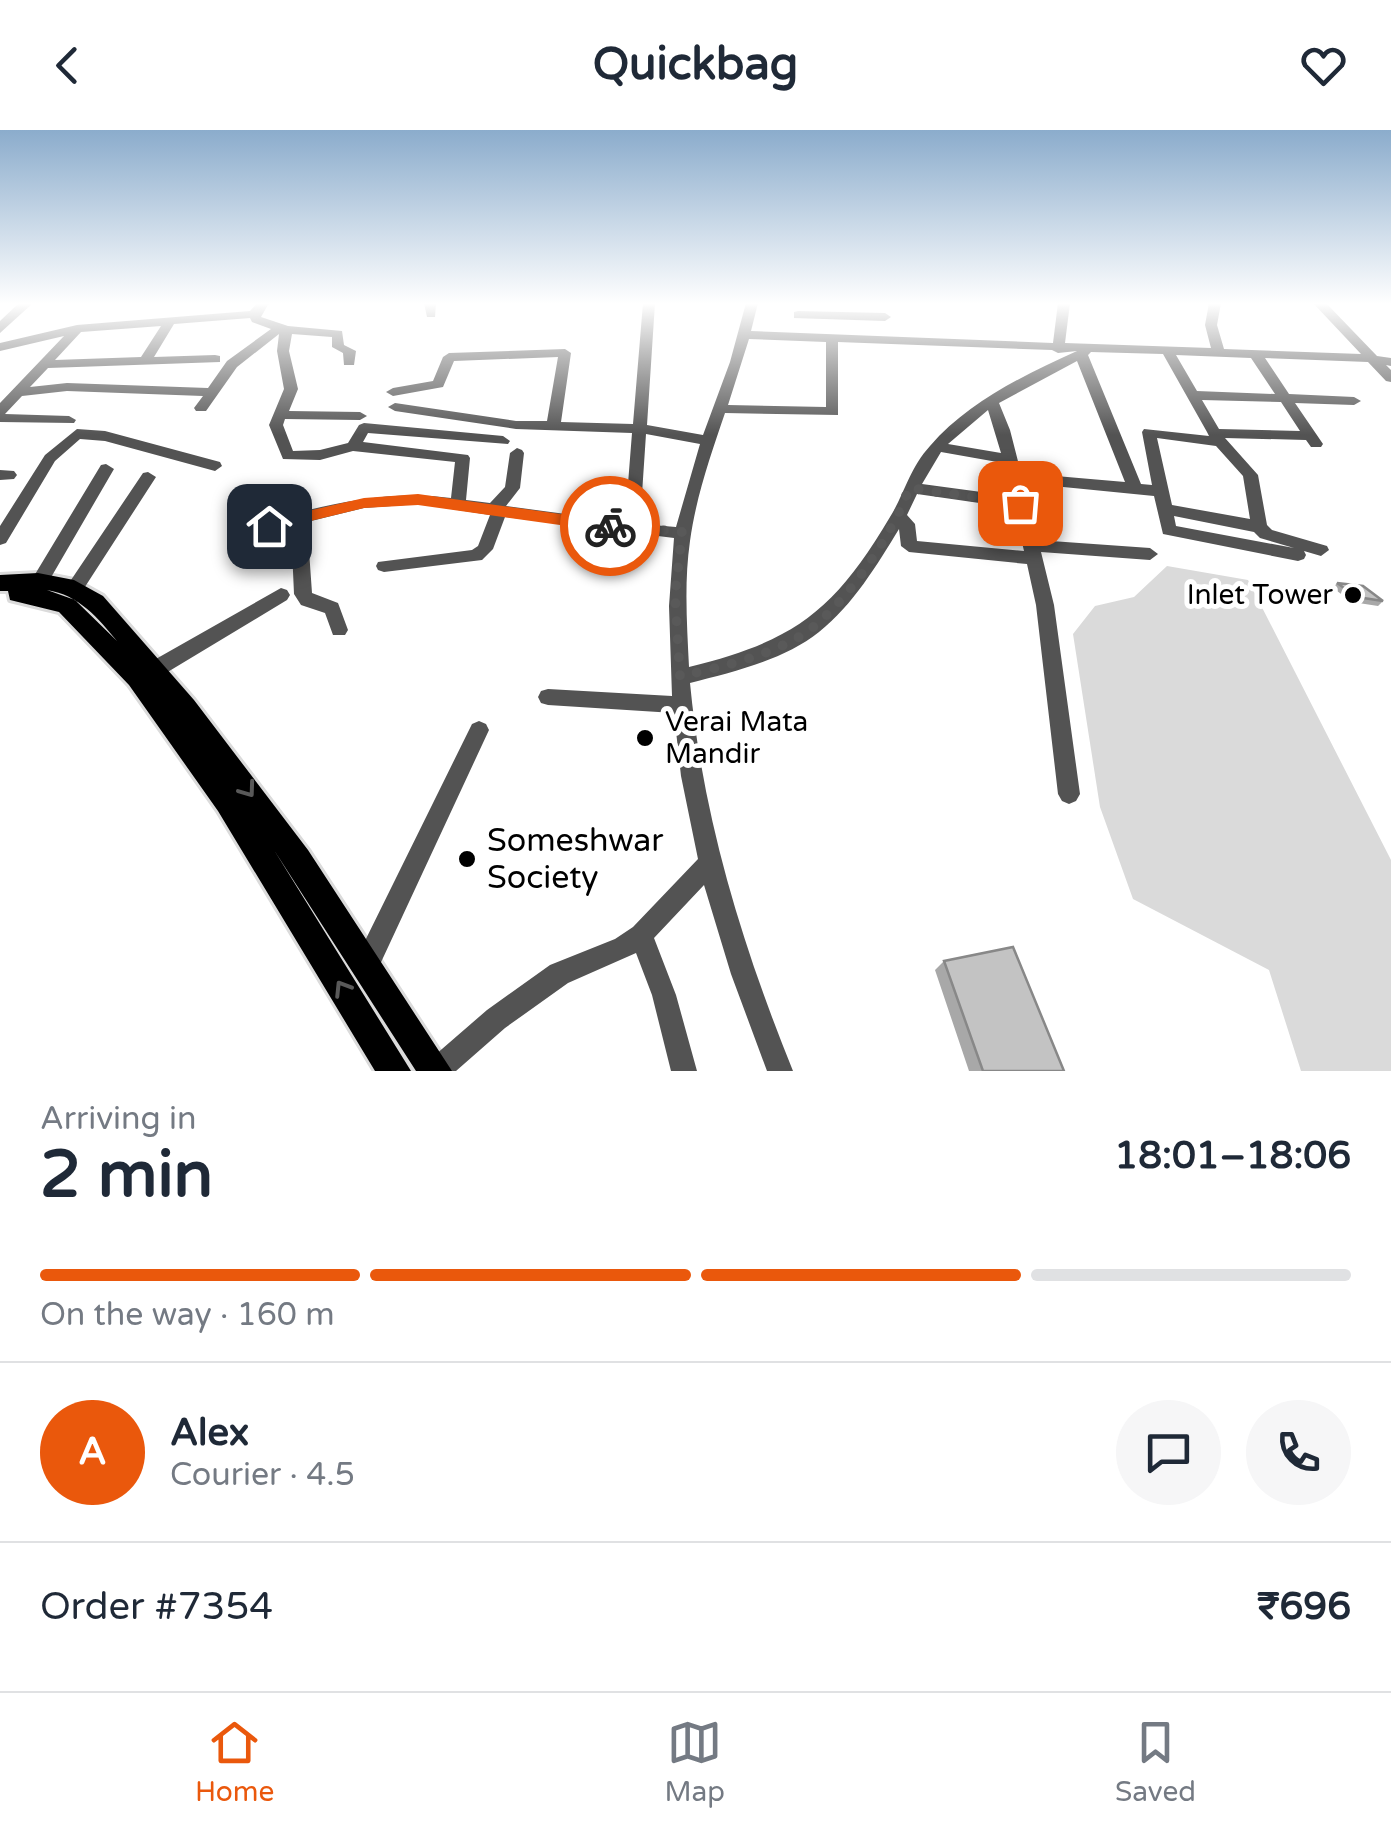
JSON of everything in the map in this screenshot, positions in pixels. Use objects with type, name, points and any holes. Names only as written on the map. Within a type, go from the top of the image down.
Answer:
[{"type":"main road","points":[[0,583],[40,581],[75,588],[86,595],[154,670],[215,763],[394,1071]]},
{"type":"main road","points":[[0,595],[51,599],[80,616],[138,678],[215,763],[321,892],[435,1071]]},
{"type":"street","points":[[0,415],[60,347]]},
{"type":"street","points":[[145,361],[154,347]]},
{"type":"street","points":[[200,408],[232,364],[256,347]]},
{"type":"street","points":[[283,347],[290,389],[276,426],[288,456],[320,456],[352,446],[463,458],[458,504]]},
{"type":"street","points":[[340,347],[350,351],[348,362]]},
{"type":"street","points":[[632,529],[646,347]]},
{"type":"street","points":[[741,347],[682,532],[675,595],[681,705],[708,864],[746,990],[780,1071]]},
{"type":"street","points":[[721,409],[833,412],[832,347]]},
{"type":"street","points":[[1007,347],[1368,358],[1391,362]]},
{"type":"street","points":[[1218,347],[1220,354]]},
{"type":"street","points":[[1358,347],[1391,378]]},
{"type":"street","points":[[680,676],[717,668],[800,636],[850,589],[899,516],[909,488],[938,447],[1024,381],[1086,352]]},
{"type":"street","points":[[1086,352],[1135,489]]},
{"type":"street","points":[[1168,352],[1217,438],[1250,475],[1260,527],[1266,534],[1321,550]]},
{"type":"street","points":[[553,426],[565,353],[448,358],[438,384],[394,400],[516,426],[641,429],[710,441]]},
{"type":"street","points":[[1256,355],[1314,440],[1148,432],[1159,491],[1170,530],[1298,556]]},
{"type":"street","points":[[44,364],[215,359]]},
{"type":"street","points":[[18,392],[67,386],[212,392]]},
{"type":"street","points":[[1192,394],[1354,401]]},
{"type":"street","points":[[992,402],[1045,605],[1068,794]]},
{"type":"street","points":[[0,415],[69,420]]},
{"type":"street","points":[[279,415],[360,416]]},
{"type":"street","points":[[352,446],[364,428],[503,441]]},
{"type":"street","points":[[0,539],[50,458],[78,434],[105,436],[214,466]]},
{"type":"street","points":[[938,447],[1012,468],[1159,491]]},
{"type":"street","points":[[384,566],[476,556],[485,549],[496,510],[512,488],[517,453]]},
{"type":"street","points":[[40,581],[106,468]]},
{"type":"street","points":[[75,588],[148,476]]},
{"type":"street","points":[[909,488],[1020,503]]},
{"type":"street","points":[[269,526],[392,500],[458,504],[632,529],[682,532]]},
{"type":"street","points":[[1164,509],[1260,527]]},
{"type":"street","points":[[899,516],[907,524],[909,546],[1150,554]]},
{"type":"street","points":[[299,518],[303,594],[307,600],[332,608],[339,630]]},
{"type":"street","points":[[154,670],[281,594]]},
{"type":"street","points":[[548,697],[681,705]]},
{"type":"street","points":[[367,964],[478,730]]},
{"type":"street","points":[[435,1071],[559,974],[623,948],[641,935],[708,864]]},
{"type":"street","points":[[641,935],[664,995],[684,1071]]},
{"type":"shaded area","points":[[1167,566],[1248,580],[1391,860],[1391,1071],[1301,1071],[1269,970],[1133,899],[1100,807],[1073,634],[1095,606],[1134,597]]},
{"type":"building","points":[[1337,583],[1363,586],[1383,601],[1357,597]]},
{"type":"building","points":[[1013,947],[1064,1071],[983,1071],[944,961]]},
{"type":"way so far","points":[[610,526],[682,532],[675,595],[680,676],[717,668],[800,636],[850,589],[899,516],[909,488],[1020,503]]},
{"type":"place","name":"Inlet Tower","points":[[1353,595]]},
{"type":"place","name":"Verai Mata Mandir","points":[[645,738]]},
{"type":"place","name":"Someshwar Society","points":[[467,859]]},
{"type":"route","points":[[269,526],[364,503],[418,500],[610,526]]}]
